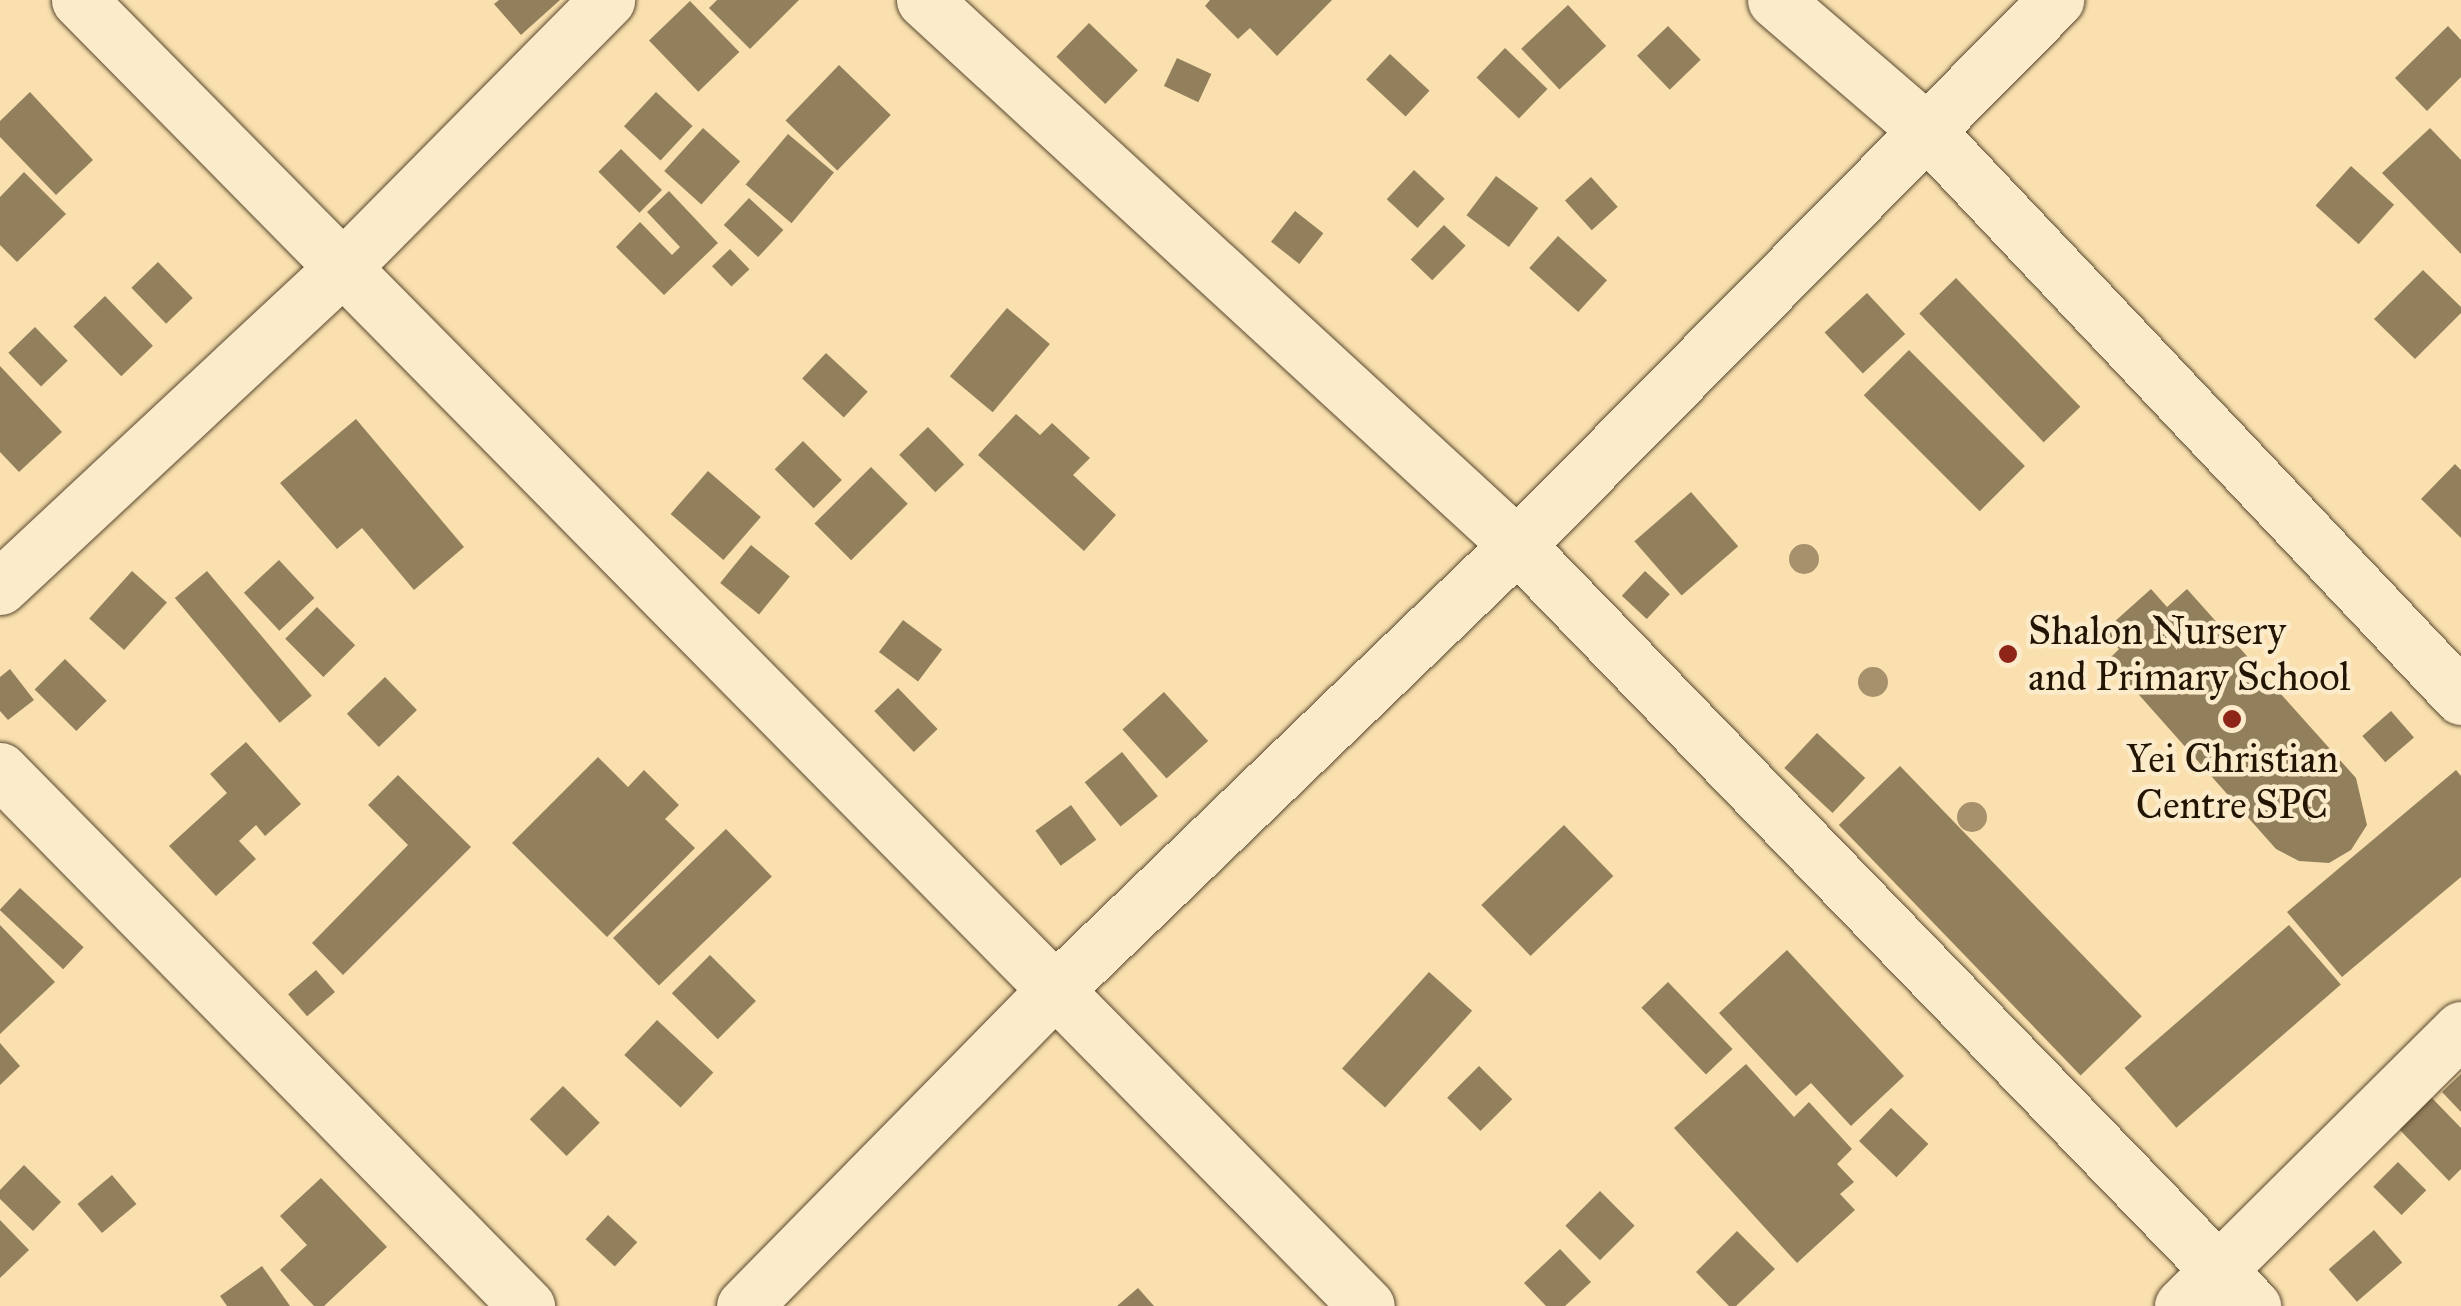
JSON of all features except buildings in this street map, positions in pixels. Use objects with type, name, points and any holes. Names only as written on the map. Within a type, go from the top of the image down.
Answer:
[{"type":"street","points":[[79,0],[1053,992],[1367,1306]]},
{"type":"street","points":[[0,587],[342,268],[607,0]]},
{"type":"street","points":[[924,0],[1518,545],[2218,1294],[2461,1029]]},
{"type":"street","points":[[1775,0],[1925,129],[2461,697]]},
{"type":"street","points":[[744,1306],[1053,992],[1518,545],[2056,0]]},
{"type":"street","points":[[0,770],[527,1306]]},
{"type":"place","name":"Shalon Nursery and Primary School","points":[[2008,654]]},
{"type":"place","name":"Yei Christian Centre SPC","points":[[2232,719]]}]
